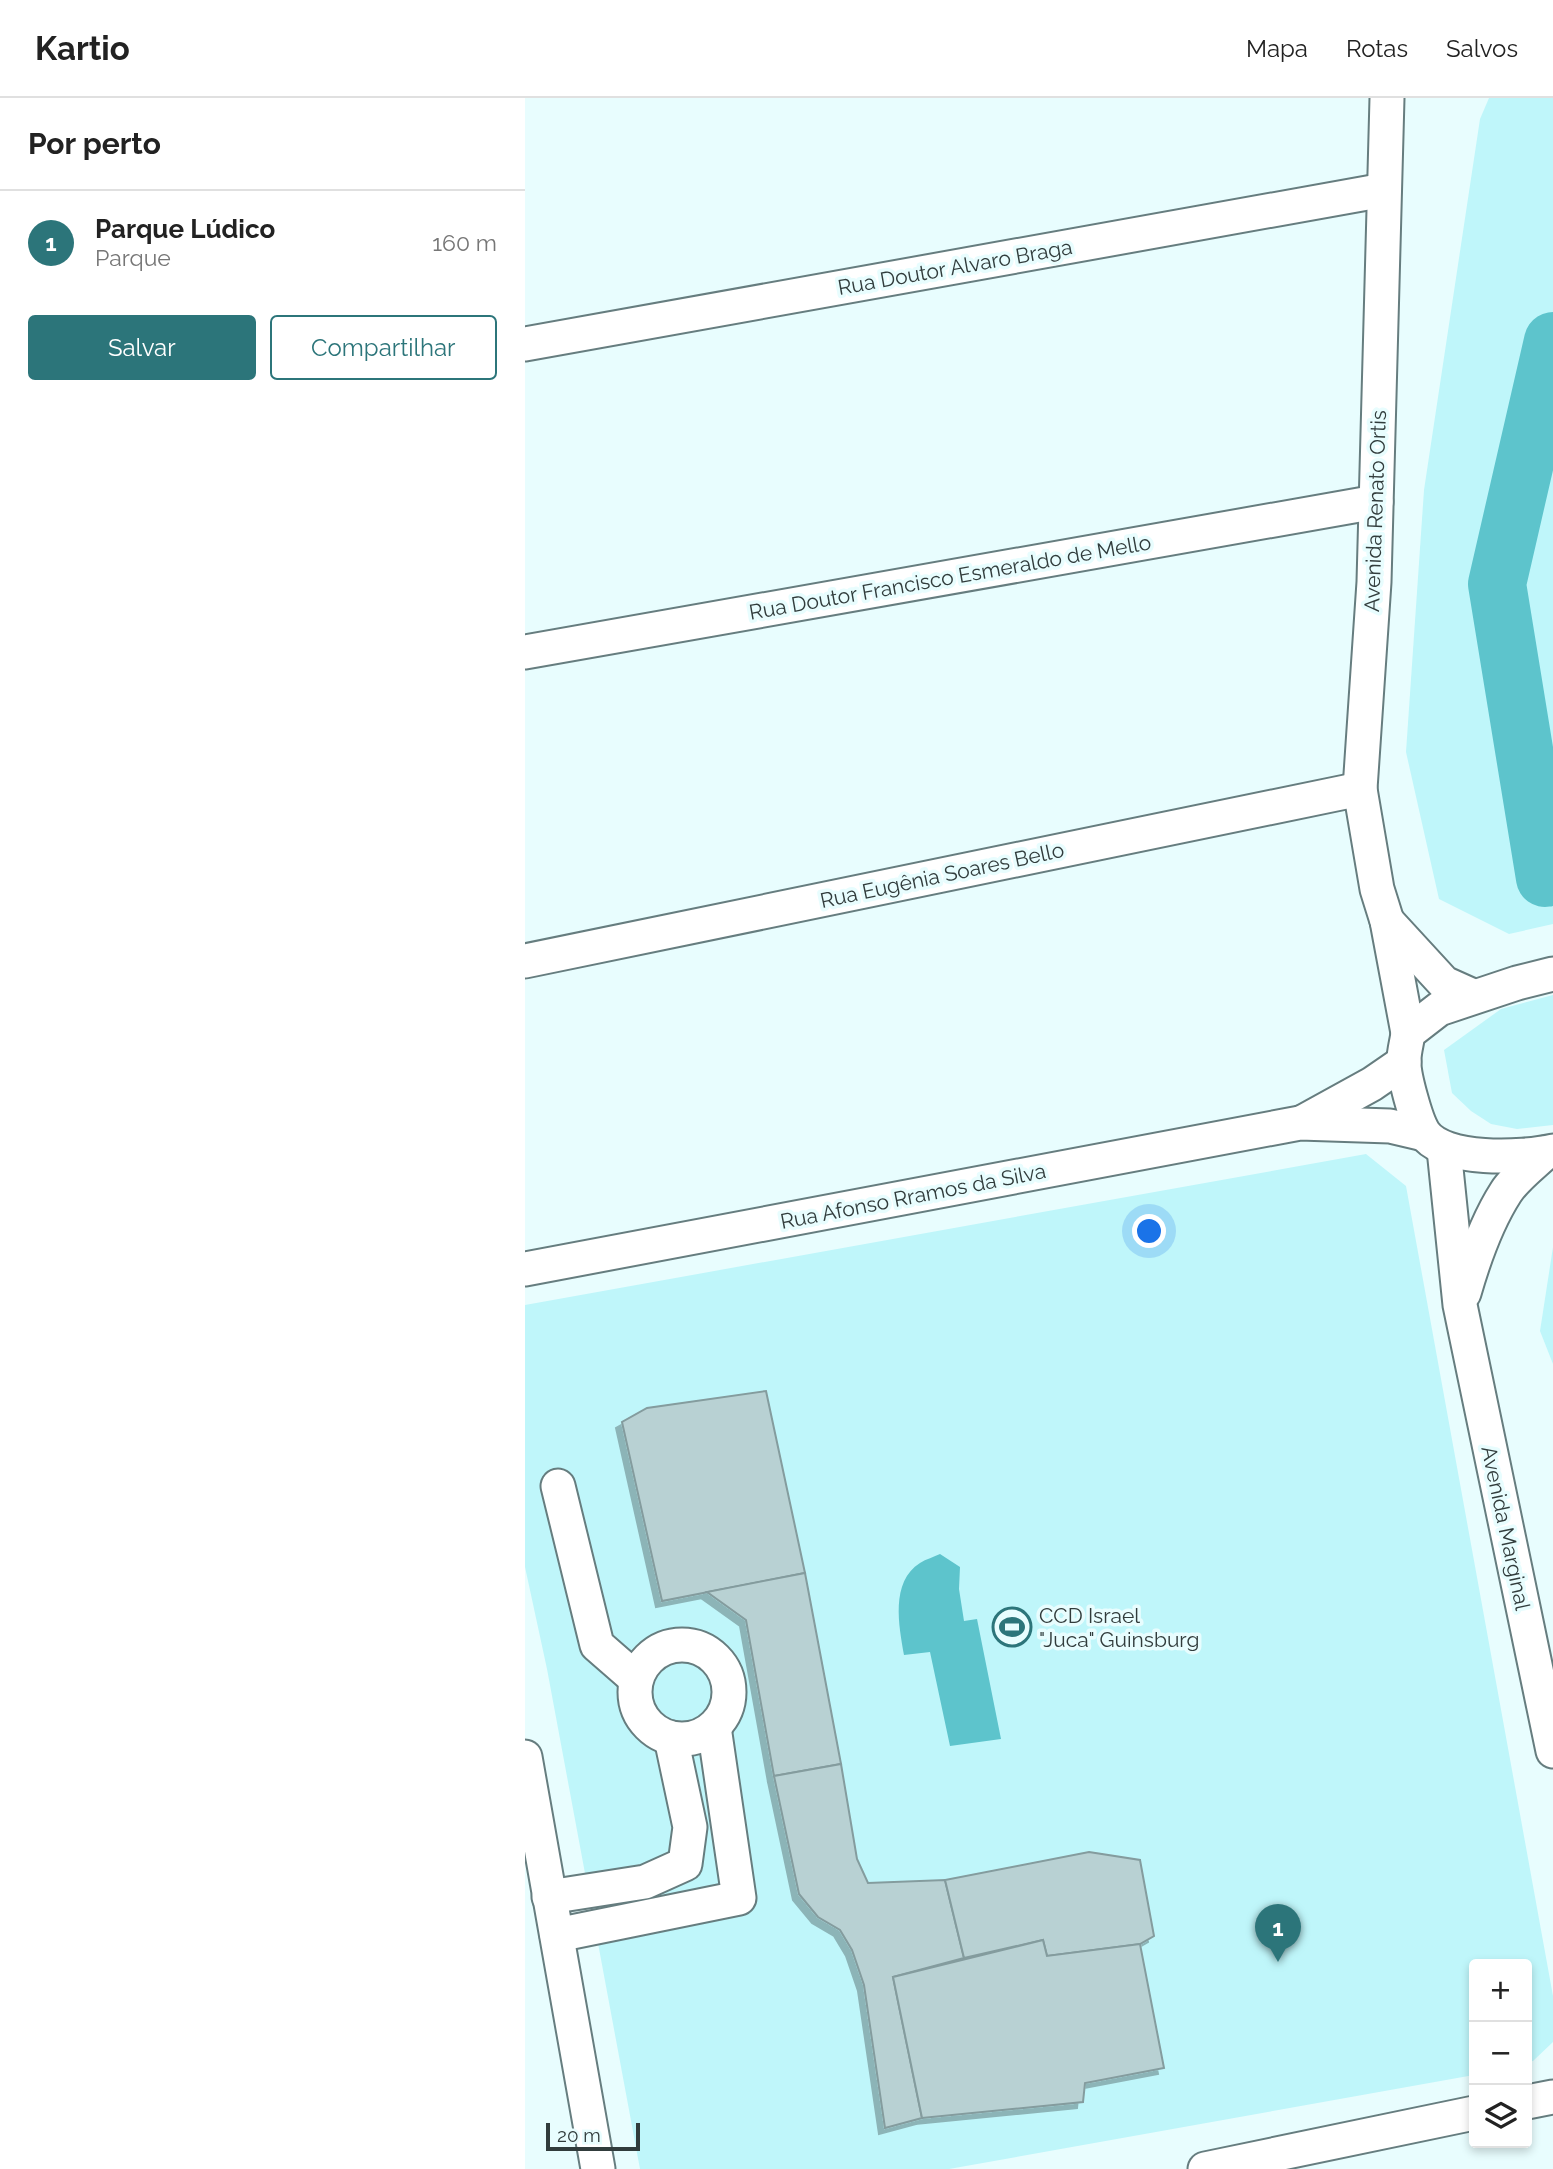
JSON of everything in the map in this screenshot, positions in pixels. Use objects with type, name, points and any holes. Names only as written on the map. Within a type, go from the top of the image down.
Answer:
[{"type":"street","name":"Avenida Renato Ortis","points":[[1387,98],[1374,582],[1360,789],[1377,889],[1387,921],[1406,1048],[1410,1097],[1434,1141]]},
{"type":"street","name":"Rua Doutor Alvaro Braga","points":[[525,344],[1384,190]]},
{"type":"street","name":"Rua Doutor Francisco Esmeraldo de Mello","points":[[525,652],[1376,502]]},
{"type":"street","name":"Rua Eugênia Soares Bello","points":[[525,961],[1360,789]]},
{"type":"street","name":"Avenida Renato Ortis","points":[[1387,921],[1444,983],[1473,996]]},
{"type":"street","name":"Rua Afonso Rramos da Silva","points":[[1300,1123],[1371,1084],[1439,1009],[1473,996],[1553,974]]},
{"type":"street","name":"Rua Afonso Rramos da Silva","points":[[525,1269],[1300,1123],[1390,1126],[1493,1157],[1549,1152]]},
{"type":"street","name":"Avenida Marginal","points":[[1434,1141],[1460,1305],[1553,1751]]},
{"type":"street","name":"Avenida Marginal","points":[[1460,1305],[1486,1230],[1507,1190],[1549,1152]]},
{"type":"street","points":[[558,1486],[597,1645],[636,1679]]},
{"type":"street","points":[[684,1645],[699,1648],[713,1656],[723,1668],[729,1684],[729,1699],[724,1714],[715,1727],[687,1739],[671,1738],[657,1732],[645,1722],[638,1709],[636,1679],[654,1654],[668,1647],[684,1645]]},
{"type":"street","points":[[557,1936],[739,1898],[715,1727]]},
{"type":"street","points":[[671,1738],[690,1827],[699,1846],[713,1849],[723,1844],[729,1824]]},
{"type":"street","points":[[525,1757],[598,2169]]},
{"type":"street","points":[[549,1897],[645,1882],[685,1864],[690,1827]]},
{"type":"street","points":[[1532,2101],[1553,2097]]},
{"type":"street","points":[[1205,2169],[1469,2114]]},
{"type":"shaded area","points":[[1489,98],[1553,98],[1553,924],[1509,934],[1439,899],[1406,752],[1424,490],[1480,119]]},
{"type":"shaded area","points":[[1553,995],[1553,1125],[1517,1129],[1491,1124],[1471,1111],[1452,1093],[1444,1050],[1501,1009]]},
{"type":"shaded area","name":"CCD Israel \"Juca\" Guinsburg","points":[[1366,1154],[1406,1186],[1553,1996],[1553,2042],[1532,2061],[1532,1959],[1469,1959],[1469,2076],[949,2169],[640,2169],[547,1669],[525,1567],[525,1305]]},
{"type":"shaded area","points":[[1553,1247],[1553,1364],[1540,1331]]},
{"type":"water","points":[[940,1554],[960,1567],[959,1589],[964,1621],[977,1619],[1001,1739],[950,1746],[930,1652],[904,1655],[899,1605],[904,1581],[910,1571],[920,1563]]},
{"type":"building","points":[[766,1391],[805,1573],[662,1601],[622,1422],[647,1408]]},
{"type":"building","points":[[805,1573],[841,1764],[774,1776],[746,1620],[707,1592]]},
{"type":"building","points":[[841,1764],[857,1859],[868,1883],[945,1880],[964,1958],[893,1977],[922,2118],[885,2128],[864,1985],[852,1950],[840,1930],[818,1917],[799,1894],[774,1776]]},
{"type":"building","points":[[1089,1852],[1140,1860],[1154,1936],[1140,1944],[1047,1956],[1043,1940],[964,1958],[945,1880]]},
{"type":"building","points":[[1043,1940],[1047,1956],[1140,1944],[1164,2068],[1085,2083],[1083,2102],[922,2118],[893,1977]]},
{"type":"waterway","points":[[1545,878],[1497,584],[1553,341]]},
{"type":"place","name":"CCD Israel \"Juca\" Guinsburg","points":[[1012,1627]]},
{"type":"place","name":"Parque Lúdico","points":[[1278,1962]]}]
